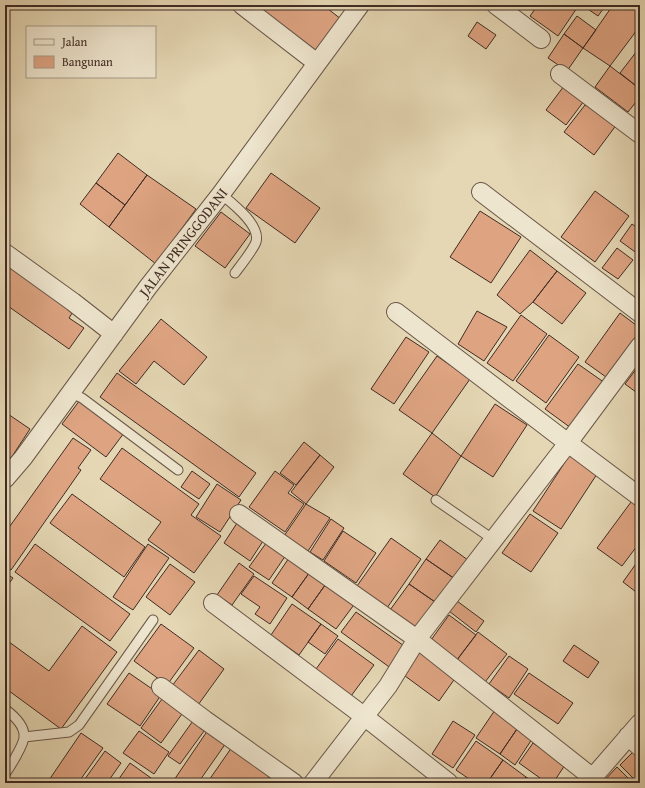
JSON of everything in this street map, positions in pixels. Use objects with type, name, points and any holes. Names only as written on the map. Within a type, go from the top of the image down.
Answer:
[{"type":"street","points":[[242,5],[317,63]]},
{"type":"street","name":"JALAN PRINGGODANI","points":[[7,473],[23,458],[148,287],[221,194],[360,5]]},
{"type":"street","points":[[496,5],[541,39]]},
{"type":"street","points":[[560,74],[640,134]]},
{"type":"street","points":[[481,192],[640,313]]},
{"type":"street","points":[[5,253],[73,302],[114,334]]},
{"type":"street","points":[[396,312],[640,497]]},
{"type":"street","points":[[313,783],[388,686],[417,639],[568,443],[640,346]]},
{"type":"street","points":[[239,514],[417,639],[591,780],[636,735]]},
{"type":"street","points":[[213,603],[365,717],[449,783]]},
{"type":"street","points":[[161,687],[294,783]]},
{"type":"lane","points":[[221,194],[243,214],[254,227],[257,234],[256,242],[235,273]]},
{"type":"lane","points":[[71,393],[82,398],[178,470]]},
{"type":"lane","points":[[436,500],[494,540]]},
{"type":"lane","points":[[24,737],[69,732],[80,725],[153,620]]},
{"type":"lane","points":[[5,709],[14,715],[21,726],[24,737],[16,756],[5,774]]},
{"type":"building","points":[[253,5],[323,5],[346,23],[320,56]]},
{"type":"building","points":[[538,5],[579,5],[558,36],[530,16]]},
{"type":"building","points":[[582,5],[606,5],[598,16]]},
{"type":"building","points":[[613,5],[630,5],[640,13],[640,26],[610,66],[583,48]]},
{"type":"building","points":[[577,16],[596,30],[583,48],[564,34]]},
{"type":"building","points":[[477,22],[496,35],[486,49],[468,36]]},
{"type":"building","points":[[564,34],[583,48],[567,71],[548,58]]},
{"type":"building","points":[[640,47],[640,89],[620,73]]},
{"type":"building","points":[[610,66],[640,89],[640,97],[628,112],[595,87]]},
{"type":"building","points":[[567,82],[587,97],[566,125],[546,110]]},
{"type":"building","points":[[585,105],[620,120],[594,155],[564,132]]},
{"type":"building","points":[[118,153],[147,175],[125,205],[96,183]]},
{"type":"building","points":[[271,173],[320,208],[295,243],[246,208]]},
{"type":"building","points":[[147,175],[196,209],[156,264],[109,227]]},
{"type":"building","points":[[96,183],[125,205],[109,227],[80,204]]},
{"type":"building","points":[[595,191],[629,216],[595,262],[561,237]]},
{"type":"building","points":[[480,211],[521,237],[491,283],[450,257]]},
{"type":"building","points":[[221,212],[250,234],[225,268],[195,246]]},
{"type":"building","points":[[632,224],[640,230],[640,250],[638,254],[620,241]]},
{"type":"building","points":[[617,248],[633,260],[618,279],[602,268]]},
{"type":"building","points":[[530,250],[557,271],[533,302],[520,314],[497,295]]},
{"type":"building","points":[[5,257],[76,307],[69,318],[84,328],[69,349],[5,304]]},
{"type":"building","points":[[557,271],[586,293],[562,324],[533,302]]},
{"type":"building","points":[[477,311],[507,327],[484,361],[458,344]]},
{"type":"building","points":[[620,313],[640,328],[640,331],[606,377],[585,362]]},
{"type":"building","points":[[521,315],[547,334],[513,381],[487,363]]},
{"type":"building","points":[[161,319],[207,357],[184,385],[154,361],[136,384],[119,371]]},
{"type":"building","points":[[549,335],[579,357],[546,403],[516,381]]},
{"type":"building","points":[[406,337],[429,352],[394,404],[371,389]]},
{"type":"building","points":[[437,356],[470,379],[432,433],[399,410]]},
{"type":"building","points":[[578,364],[605,383],[571,428],[545,409]]},
{"type":"building","points":[[640,364],[640,395],[625,384]]},
{"type":"building","points":[[117,373],[256,473],[239,497],[100,397]]},
{"type":"building","points":[[80,400],[124,433],[106,457],[62,424]]},
{"type":"building","points":[[495,404],[527,425],[493,477],[461,456]]},
{"type":"building","points":[[5,412],[30,429],[11,458],[5,454]]},
{"type":"building","points":[[432,433],[461,456],[435,497],[403,474]]},
{"type":"building","points":[[73,438],[91,450],[78,468],[81,470],[11,570],[5,566],[5,533]]},
{"type":"building","points":[[304,442],[320,455],[296,485],[280,473]]},
{"type":"building","points":[[122,448],[199,504],[191,515],[221,536],[194,573],[148,540],[161,522],[100,479]]},
{"type":"building","points":[[571,453],[599,471],[561,529],[533,511]]},
{"type":"building","points":[[320,455],[334,467],[306,504],[291,492]]},
{"type":"building","points":[[192,471],[210,484],[199,499],[181,487]]},
{"type":"building","points":[[275,471],[294,485],[288,493],[304,504],[285,532],[249,507]]},
{"type":"building","points":[[217,484],[241,500],[220,532],[196,517]]},
{"type":"building","points":[[72,494],[145,547],[124,577],[50,523]]},
{"type":"building","points":[[634,498],[640,502],[640,542],[622,566],[597,548]]},
{"type":"building","points":[[306,504],[330,518],[308,551],[284,536]]},
{"type":"building","points":[[530,514],[558,533],[531,572],[502,553]]},
{"type":"building","points":[[331,519],[344,528],[323,560],[310,552]]},
{"type":"building","points":[[239,520],[265,538],[250,561],[224,543]]},
{"type":"building","points":[[343,531],[376,553],[356,583],[324,561]]},
{"type":"building","points":[[391,538],[421,559],[387,608],[357,586]]},
{"type":"building","points":[[269,539],[288,552],[269,580],[249,567]]},
{"type":"building","points":[[440,540],[468,560],[455,579],[426,559]]},
{"type":"building","points":[[35,544],[130,614],[110,641],[15,572]]},
{"type":"building","points":[[148,544],[169,558],[133,610],[113,597]]},
{"type":"building","points":[[291,555],[312,569],[292,597],[272,583]]},
{"type":"building","points":[[640,558],[640,595],[623,582]]},
{"type":"building","points":[[426,559],[455,579],[438,604],[409,584]]},
{"type":"building","points":[[239,563],[254,574],[232,605],[217,595]]},
{"type":"building","points":[[170,564],[195,582],[170,615],[146,597]]},
{"type":"building","points":[[312,569],[328,581],[308,609],[292,597]]},
{"type":"building","points":[[5,573],[13,578],[5,589]]},
{"type":"building","points":[[254,576],[287,598],[270,624],[255,614],[260,607],[241,594]]},
{"type":"building","points":[[328,581],[356,602],[336,629],[308,609]]},
{"type":"building","points":[[409,584],[438,604],[419,631],[390,610]]},
{"type":"building","points":[[457,601],[484,621],[476,632],[449,611]]},
{"type":"building","points":[[292,604],[321,624],[299,655],[271,635]]},
{"type":"building","points":[[356,612],[407,648],[392,669],[341,632]]},
{"type":"building","points":[[449,615],[476,635],[457,660],[431,640]]},
{"type":"building","points":[[161,624],[194,648],[167,685],[134,661]]},
{"type":"building","points":[[321,624],[338,636],[325,654],[308,642]]},
{"type":"building","points":[[82,626],[117,652],[61,729],[5,688],[5,639],[49,671]]},
{"type":"building","points":[[478,632],[507,654],[485,682],[456,661]]},
{"type":"building","points":[[338,639],[374,665],[351,696],[316,669]]},
{"type":"building","points":[[574,645],[599,662],[588,678],[563,661]]},
{"type":"building","points":[[199,650],[224,669],[198,705],[172,686]]},
{"type":"building","points":[[418,650],[456,677],[439,701],[401,673]]},
{"type":"building","points":[[509,656],[528,669],[509,698],[489,684]]},
{"type":"building","points":[[129,673],[161,695],[140,726],[107,704]]},
{"type":"building","points":[[529,673],[573,703],[558,724],[514,694]]},
{"type":"building","points":[[162,699],[182,714],[161,743],[141,728]]},
{"type":"building","points":[[495,710],[519,726],[500,754],[476,738]]},
{"type":"building","points":[[195,718],[207,727],[180,764],[168,756]]},
{"type":"building","points":[[453,721],[475,735],[453,768],[432,754]]},
{"type":"building","points":[[519,726],[534,736],[515,765],[500,754]]},
{"type":"building","points":[[208,730],[226,743],[198,783],[172,783]]},
{"type":"building","points":[[139,731],[169,752],[154,774],[123,753]]},
{"type":"building","points":[[81,733],[103,748],[78,783],[47,783]]},
{"type":"building","points":[[476,741],[503,760],[487,783],[475,783],[456,770]]},
{"type":"building","points":[[533,743],[565,765],[553,783],[547,783],[519,763]]},
{"type":"building","points":[[232,747],[271,774],[264,783],[207,783]]},
{"type":"building","points":[[637,748],[640,751],[640,783],[638,783],[620,765]]},
{"type":"building","points":[[105,751],[121,763],[107,783],[82,783]]},
{"type":"building","points":[[503,760],[526,777],[522,783],[487,783]]},
{"type":"building","points":[[130,763],[158,783],[116,783]]},
{"type":"building","points":[[617,767],[633,783],[602,783]]},
{"type":"building","points":[[273,774],[286,783],[267,783]]},
{"type":"building","points":[[526,777],[535,783],[522,783]]}]
